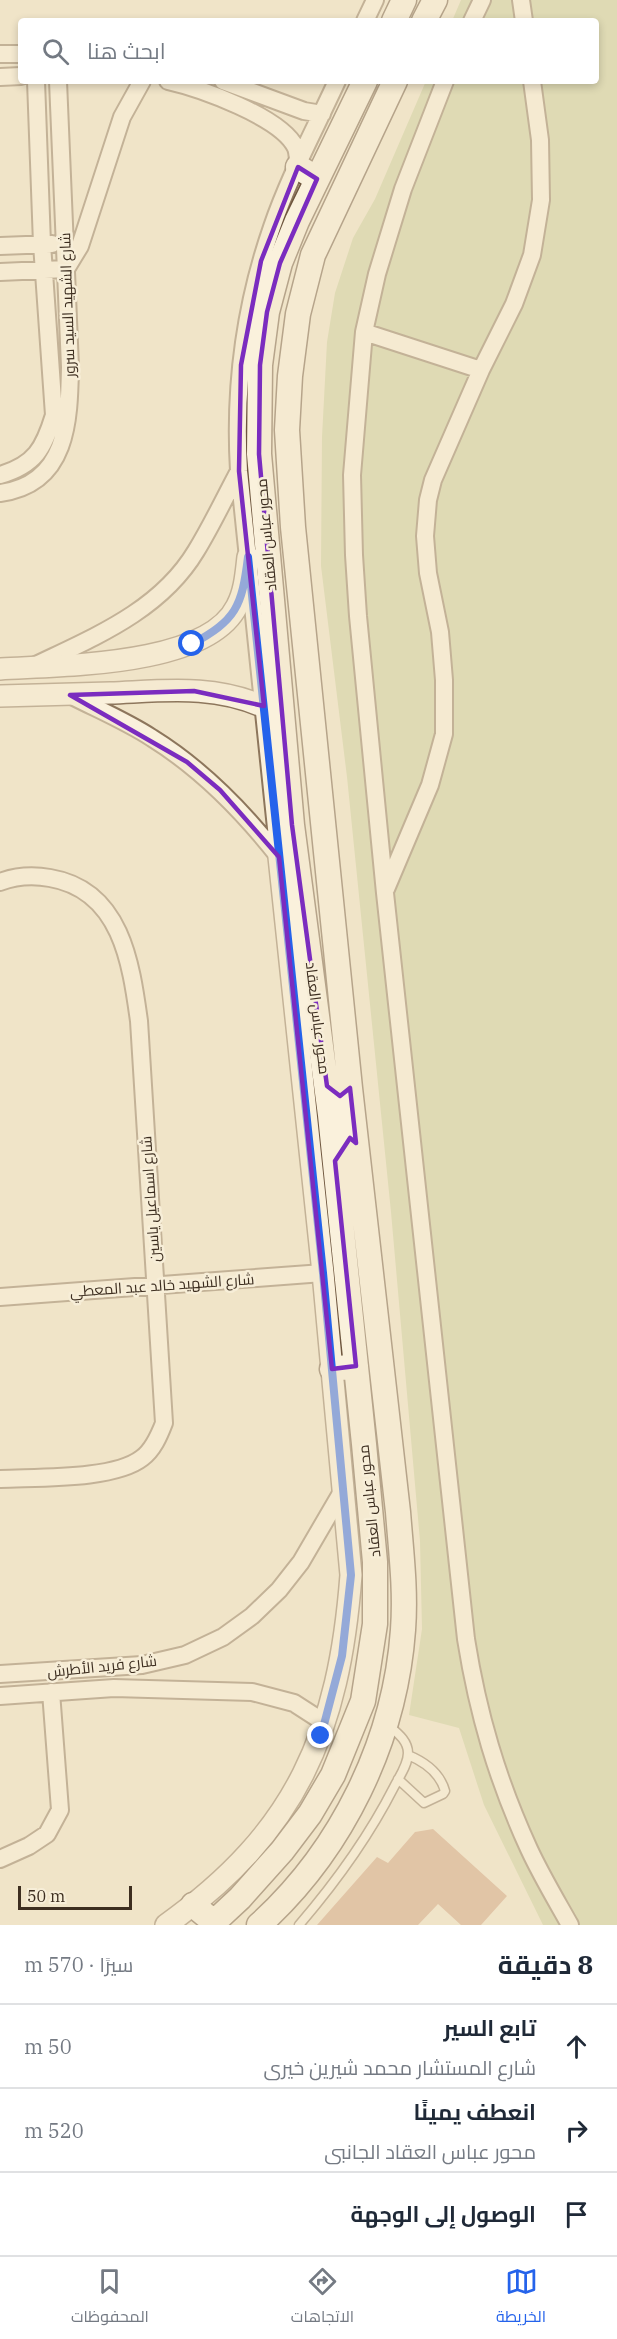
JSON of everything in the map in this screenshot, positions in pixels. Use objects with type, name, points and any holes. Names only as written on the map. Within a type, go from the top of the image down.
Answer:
[{"type":"main road","points":[[395,18],[404,0]]},
{"type":"main road","points":[[426,18],[435,0]]},
{"type":"main road","name":"محور عباس العقاد","points":[[212,1924],[261,1875],[310,1814],[333,1775],[363,1701],[375,1624],[375,1562],[335,1159],[327,1086],[280,783],[258,556],[261,354],[267,312],[280,263],[297,221],[308,173],[363,84]]},
{"type":"main road","name":"محور عباس العقاد","points":[[259,1925],[303,1879],[352,1805],[387,1724],[401,1651],[404,1607],[398,1512],[350,1088],[293,527],[287,430],[290,376],[298,314],[313,255],[394,84]]},
{"type":"main road","points":[[327,1086],[329,1090],[338,1095],[343,1095],[350,1088]]},
{"type":"main road","points":[[335,1159],[342,1155],[347,1142],[356,1143]]},
{"type":"main road","points":[[332,1369],[356,1366]]},
{"type":"main road","points":[[193,1905],[212,1924]]},
{"type":"street","points":[[366,18],[375,0]]},
{"type":"street","points":[[473,18],[482,0]]},
{"type":"street","points":[[521,0],[524,18]]},
{"type":"street","points":[[0,54],[18,54]]},
{"type":"street","points":[[0,77],[18,76]]},
{"type":"street","name":"شارع الشهيد السيد سرور","points":[[0,475],[20,468],[37,456],[48,435],[54,415],[42,244],[36,84]]},
{"type":"street","name":"شارع الشهيد السيد سرور","points":[[0,493],[33,481],[53,463],[64,440],[69,414],[70,367],[58,84]]},
{"type":"street","points":[[0,273],[66,269],[80,246],[122,117],[140,84]]},
{"type":"street","points":[[177,84],[254,112],[284,133],[296,147],[308,173]]},
{"type":"street","points":[[230,84],[304,111],[322,114]]},
{"type":"street","points":[[166,1925],[193,1905],[248,1855],[280,1815],[306,1770],[326,1723],[342,1656],[351,1584],[323,1273],[279,856],[280,783],[264,707],[258,556],[239,471],[238,449],[241,365],[250,307],[273,225],[308,173],[322,114],[336,84]]},
{"type":"street","points":[[444,84],[400,200],[377,274],[364,332],[352,476],[354,555],[385,893],[474,1692],[489,1746],[529,1850],[570,1925]]},
{"type":"street","points":[[385,893],[430,785],[444,734],[444,680],[440,632],[428,573],[426,545],[428,500],[433,480],[481,370],[514,304],[532,255],[541,200],[540,140],[532,84]]},
{"type":"street","points":[[254,112],[260,96]]},
{"type":"street","points":[[0,246],[65,244]]},
{"type":"street","points":[[364,332],[481,370]]},
{"type":"street","points":[[32,667],[121,622],[161,594],[196,553],[239,471]]},
{"type":"street","points":[[0,669],[112,661],[164,653],[192,644],[218,630],[237,608],[258,556]]},
{"type":"street","points":[[0,696],[170,689],[227,694],[264,707]]},
{"type":"street","points":[[70,694],[151,737],[187,762],[228,798],[279,856]]},
{"type":"street","name":"شارع اسماعيل ياسين","points":[[0,882],[10,878],[36,876],[61,880],[85,891],[104,909],[118,930],[126,949],[133,973],[139,1021],[164,1423],[156,1442],[143,1458],[126,1468],[106,1473],[0,1479]]},
{"type":"street","name":"شارع الشهيد خالد عبد المعطي","points":[[0,1297],[323,1273]]},
{"type":"street","name":"شارع فريد الأطرش","points":[[0,1674],[142,1665],[185,1655],[223,1637],[252,1616],[279,1590],[301,1562],[343,1490]]},
{"type":"street","points":[[113,1667],[114,1688]]},
{"type":"street","name":"شارع فريد الأطرش","points":[[0,1696],[114,1688],[252,1692],[294,1703],[326,1723]]},
{"type":"street","points":[[0,1859],[29,1846],[47,1834],[60,1810],[51,1692]]},
{"type":"lane","points":[[299,1925],[356,1852],[398,1779],[408,1755],[407,1744],[387,1724]]},
{"type":"lane","points":[[398,1779],[421,1803],[427,1803],[444,1793],[445,1788],[429,1766],[408,1755]]},
{"type":"highlighted area","points":[[298,167],[317,179],[280,263],[267,312],[260,365],[259,454],[292,825],[327,1086],[340,1096],[350,1088],[356,1143],[350,1138],[335,1161],[356,1366],[332,1369],[279,857],[220,790],[187,762],[70,695],[194,691],[264,706],[239,471],[241,365],[261,261]]},
{"type":"green space","points":[[461,0],[617,0],[617,1925],[543,1925],[484,1805],[459,1728],[409,1715],[422,1629],[420,1541],[391,1212],[347,777],[321,566],[322,437],[327,342],[335,293],[353,238],[375,199],[425,84],[599,84],[599,18],[453,18]]},
{"type":"building","points":[[433,1829],[507,1896],[481,1925],[461,1925],[438,1904],[418,1925],[317,1925],[377,1857],[388,1863],[415,1832]]},
{"type":"route","points":[[192,644],[218,630],[237,608],[245,584],[248,557],[323,1273],[351,1575],[342,1656],[321,1736]]}]
